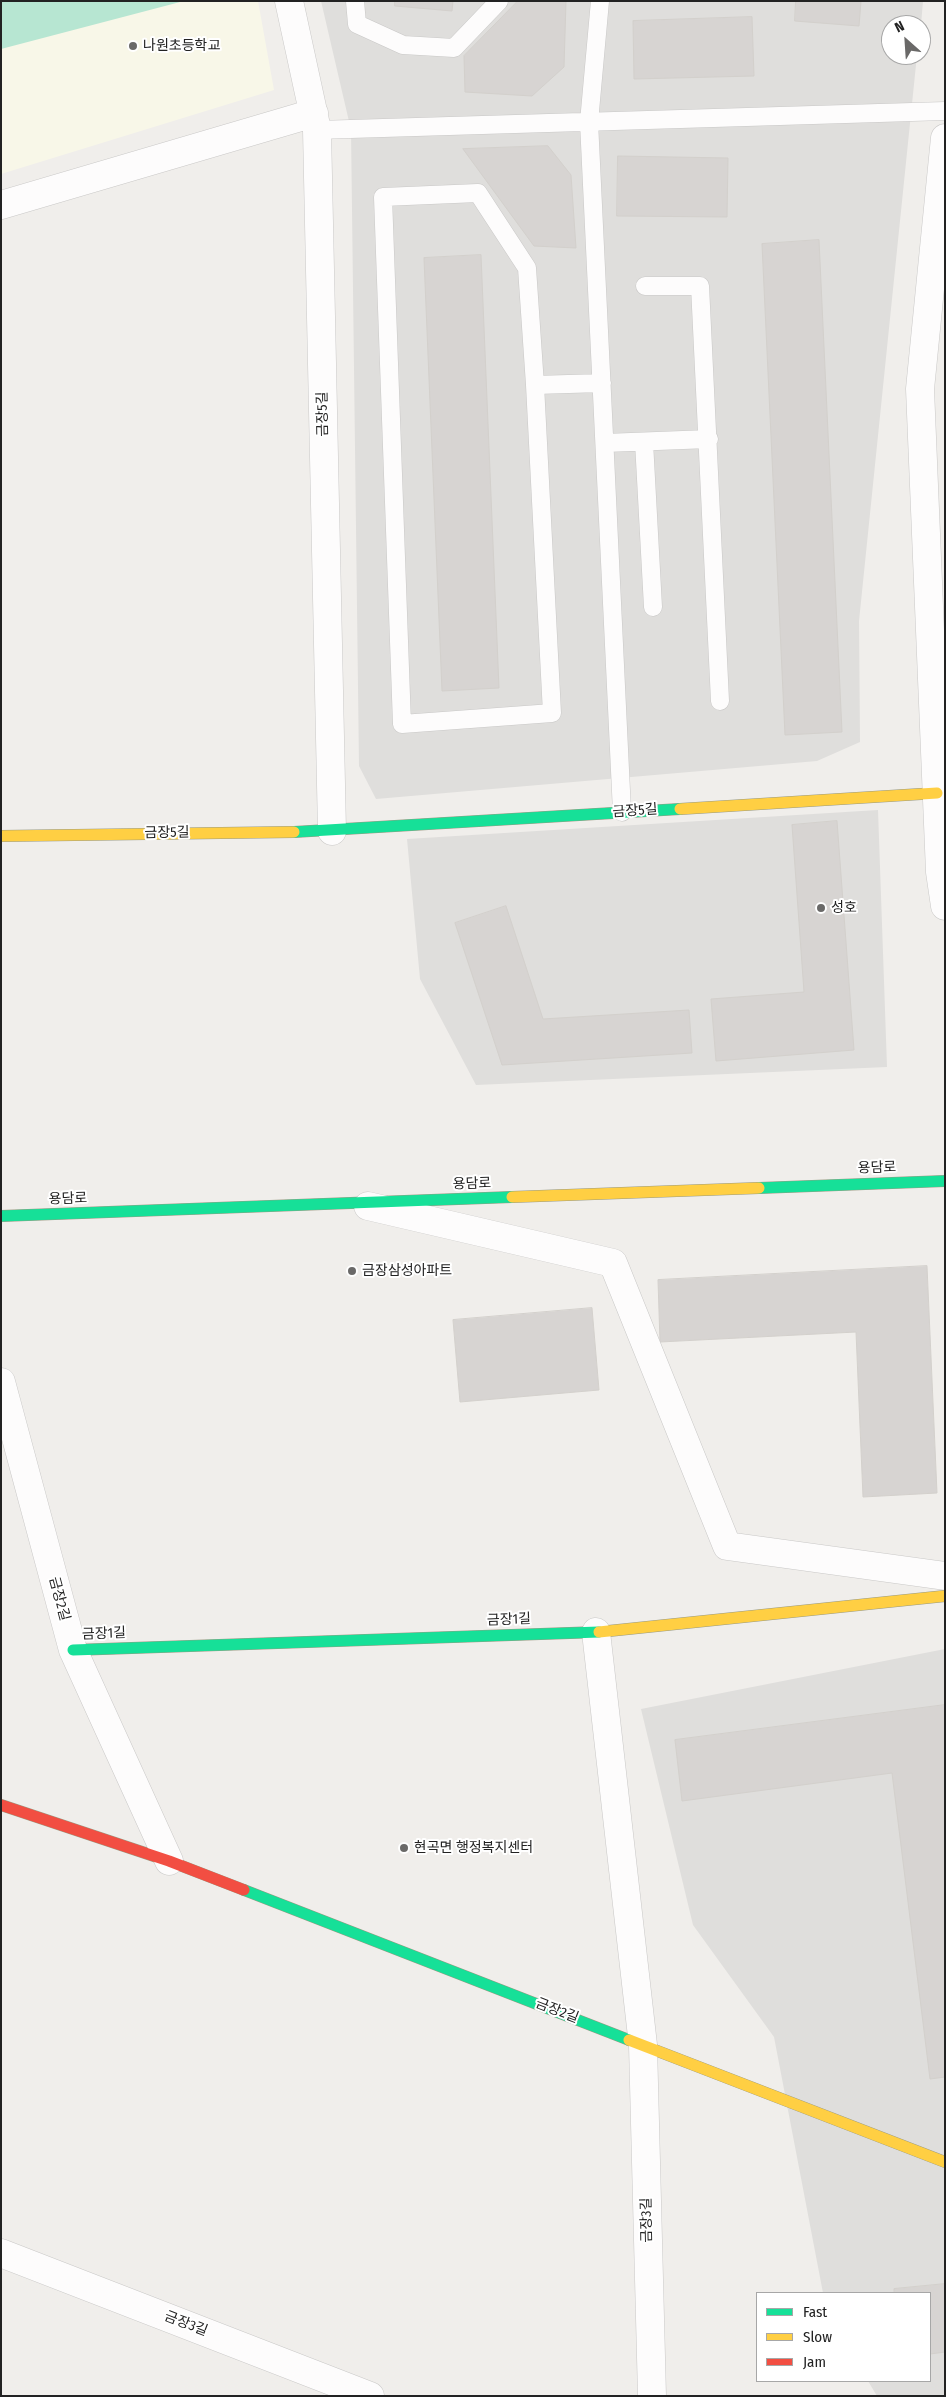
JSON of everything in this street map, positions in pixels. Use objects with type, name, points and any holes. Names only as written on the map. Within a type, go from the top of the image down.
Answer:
[{"type":"street","name":"금장5길","points":[[289,1],[316,122],[332,831]]},
{"type":"street","points":[[1,205],[316,122]]},
{"type":"street","points":[[945,138],[920,389],[940,872],[945,906]]},
{"type":"street","name":"금장5길","points":[[1,836],[332,831],[937,793]]},
{"type":"street","name":"용담로","points":[[1,1216],[945,1181]]},
{"type":"street","points":[[355,1203],[613,1263],[727,1546],[945,1576]]},
{"type":"street","name":"금장2길","points":[[1,1382],[73,1650],[169,1861]]},
{"type":"street","name":"금장1길","points":[[73,1650],[596,1632],[945,1596]]},
{"type":"street","name":"금장3길","points":[[596,1632],[643,2045],[652,2396]]},
{"type":"street","name":"금장2길","points":[[1,1804],[169,1861],[945,2162]]},
{"type":"street","name":"금장3길","points":[[1,2253],[370,2396]]},
{"type":"lane","points":[[355,1],[358,24],[403,45],[454,48],[499,1]]},
{"type":"lane","points":[[600,1],[589,122],[622,812]]},
{"type":"lane","points":[[316,122],[589,122],[945,111]]},
{"type":"lane","points":[[478,194],[527,268],[535,385],[552,713],[402,724],[383,196],[478,194]]},
{"type":"lane","points":[[645,286],[700,286],[709,439],[720,701]]},
{"type":"lane","points":[[535,385],[602,383]]},
{"type":"lane","points":[[605,443],[709,439]]},
{"type":"lane","points":[[644,442],[653,606]]},
{"type":"shaded area","name":"나원초등학교","points":[[1,1],[258,1],[274,90],[1,174]]},
{"type":"shaded area","points":[[321,1],[923,1],[922,15],[881,15],[881,65],[916,65],[859,621],[860,742],[817,761],[376,799],[359,766],[351,130]]},
{"type":"shaded area","points":[[878,810],[887,1067],[476,1085],[420,979],[407,839]]},
{"type":"shaded area","points":[[945,1649],[945,2396],[877,2396],[869,2382],[931,2382],[931,2292],[823,2292],[774,2037],[693,1925],[641,1709]]},
{"type":"green space","points":[[1,1],[184,1],[1,49]]},
{"type":"building","points":[[395,1],[453,1],[452,11],[395,6]]},
{"type":"building","points":[[518,1],[566,1],[564,67],[532,96],[465,92],[464,56]]},
{"type":"building","points":[[796,1],[861,1],[859,26],[795,21]]},
{"type":"building","points":[[752,17],[754,76],[634,79],[633,21]]},
{"type":"building","points":[[548,146],[571,175],[576,248],[534,246],[463,149]]},
{"type":"building","points":[[618,156],[728,158],[727,217],[617,216]]},
{"type":"building","points":[[819,240],[842,732],[785,735],[762,244]]},
{"type":"building","points":[[481,255],[499,688],[442,691],[424,258]]},
{"type":"building","name":"성호","points":[[837,821],[854,1050],[716,1061],[711,999],[804,992],[792,825]]},
{"type":"building","points":[[506,906],[543,1019],[689,1010],[692,1053],[502,1065],[455,923]]},
{"type":"building","points":[[927,1266],[937,1493],[863,1497],[856,1332],[660,1342],[658,1280]]},
{"type":"building","points":[[592,1308],[599,1390],[460,1402],[453,1320]]},
{"type":"building","points":[[945,1705],[945,2077],[930,2079],[892,1773],[682,1801],[675,1740]]},
{"type":"building","points":[[945,2284],[945,2352],[931,2354],[931,2292],[894,2292],[894,2289]]},
{"type":"traffic: fast","points":[[294,832],[680,809]]},
{"type":"traffic: fast","points":[[759,1188],[945,1181]]},
{"type":"traffic: fast","points":[[1,1216],[512,1197]]},
{"type":"traffic: fast","points":[[73,1650],[599,1632]]},
{"type":"traffic: fast","points":[[244,1890],[629,2040]]},
{"type":"traffic: slow","points":[[680,809],[937,793]]},
{"type":"traffic: slow","points":[[1,836],[294,832]]},
{"type":"traffic: slow","points":[[512,1197],[759,1188]]},
{"type":"traffic: slow","points":[[599,1632],[945,1596]]},
{"type":"traffic: slow","points":[[629,2040],[945,2162]]},
{"type":"traffic: jam","points":[[1,1805],[169,1861],[244,1890]]},
{"type":"place","name":"나원초등학교","points":[[133,46]]},
{"type":"place","name":"성호","points":[[821,908]]},
{"type":"place","name":"금장삼성아파트","points":[[352,1271]]},
{"type":"place","name":"현곡면 행정복지센터","points":[[404,1848]]}]
